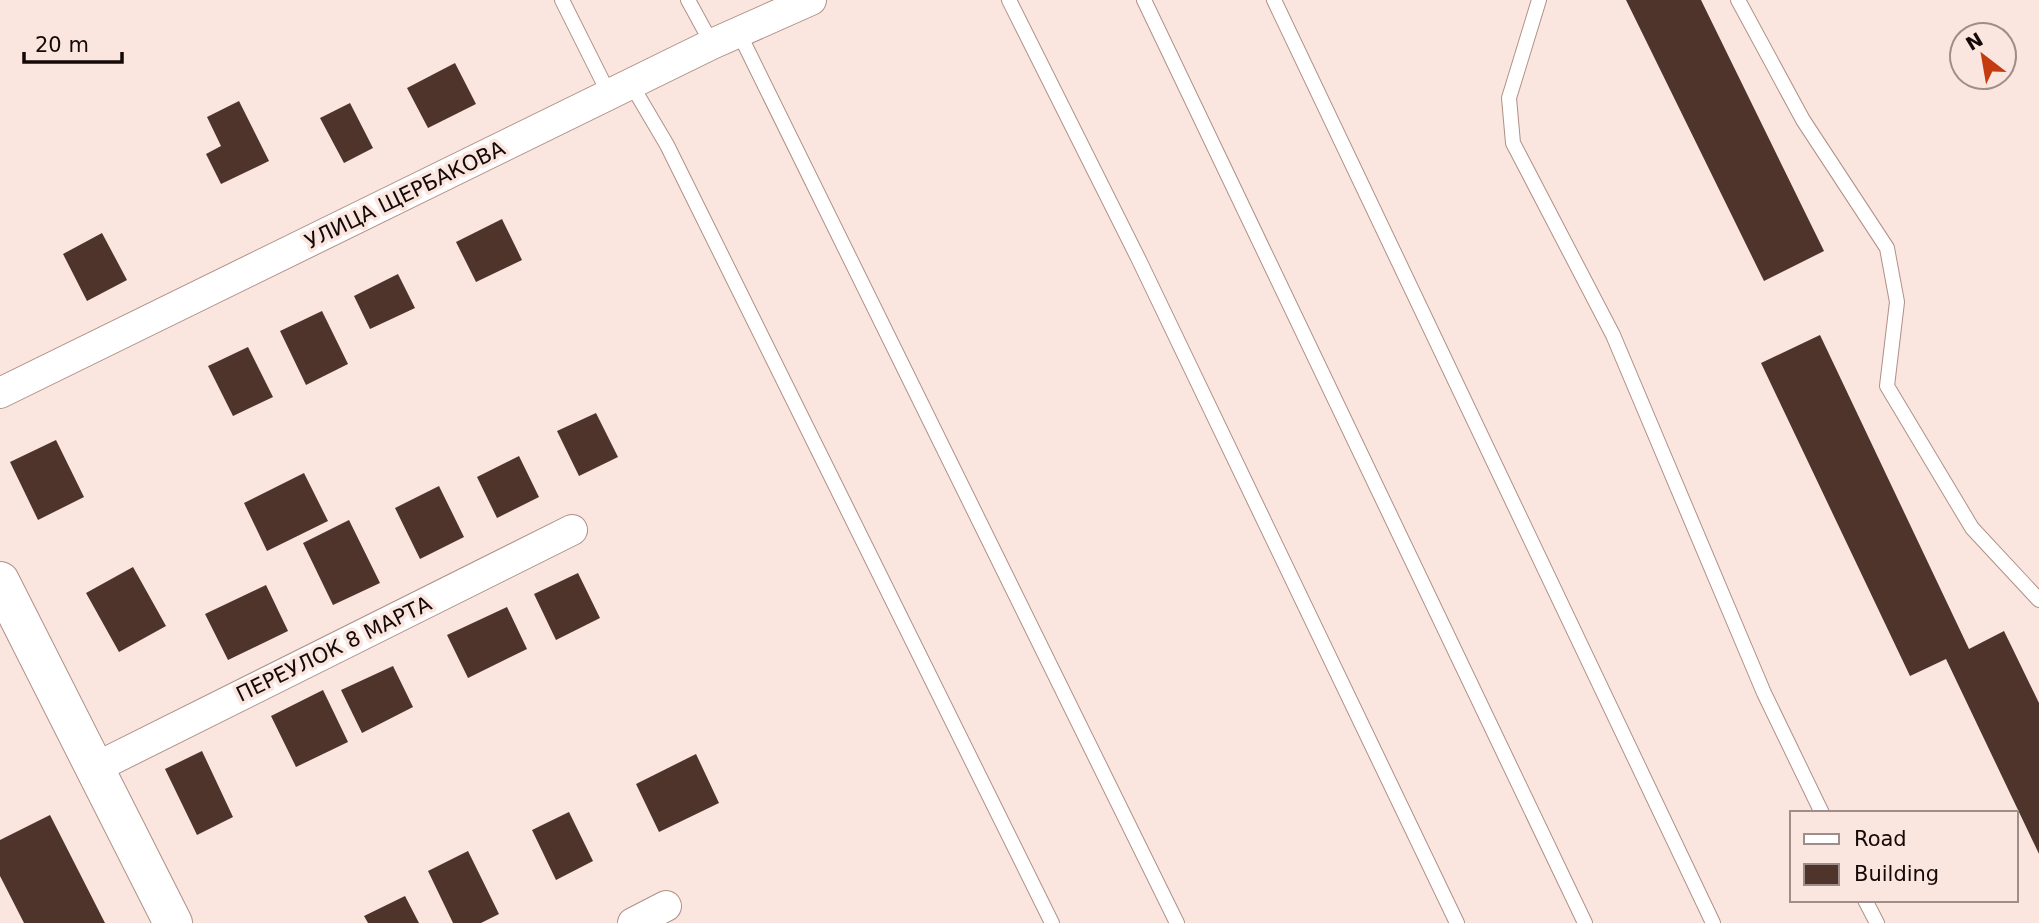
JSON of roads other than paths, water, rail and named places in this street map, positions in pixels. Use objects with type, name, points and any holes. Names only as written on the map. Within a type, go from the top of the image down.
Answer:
[{"type":"street","name":"УЛИЦА ЩЕРБАКОВА","points":[[0,393],[725,38],[811,0]]},
{"type":"street","name":"ПЕРЕУЛОК 8 МАРТА","points":[[95,768],[572,530]]},
{"type":"street","points":[[0,581],[173,923]]},
{"type":"street","points":[[633,923],[666,906]]},
{"type":"lane","points":[[562,0],[620,89],[667,145],[1052,923]]},
{"type":"lane","points":[[688,0],[725,38],[1177,923]]},
{"type":"lane","points":[[1009,0],[1139,260],[1457,923]]},
{"type":"lane","points":[[1144,0],[1585,923]]},
{"type":"lane","points":[[1274,0],[1468,413],[1713,923]]},
{"type":"lane","points":[[1539,0],[1509,98],[1513,143],[1613,335],[1764,693],[1821,811]]},
{"type":"lane","points":[[1738,0],[1803,120],[1887,248],[1897,302],[1887,386],[1972,528],[2039,600]]},
{"type":"lane","points":[[1866,902],[1877,923]]}]
